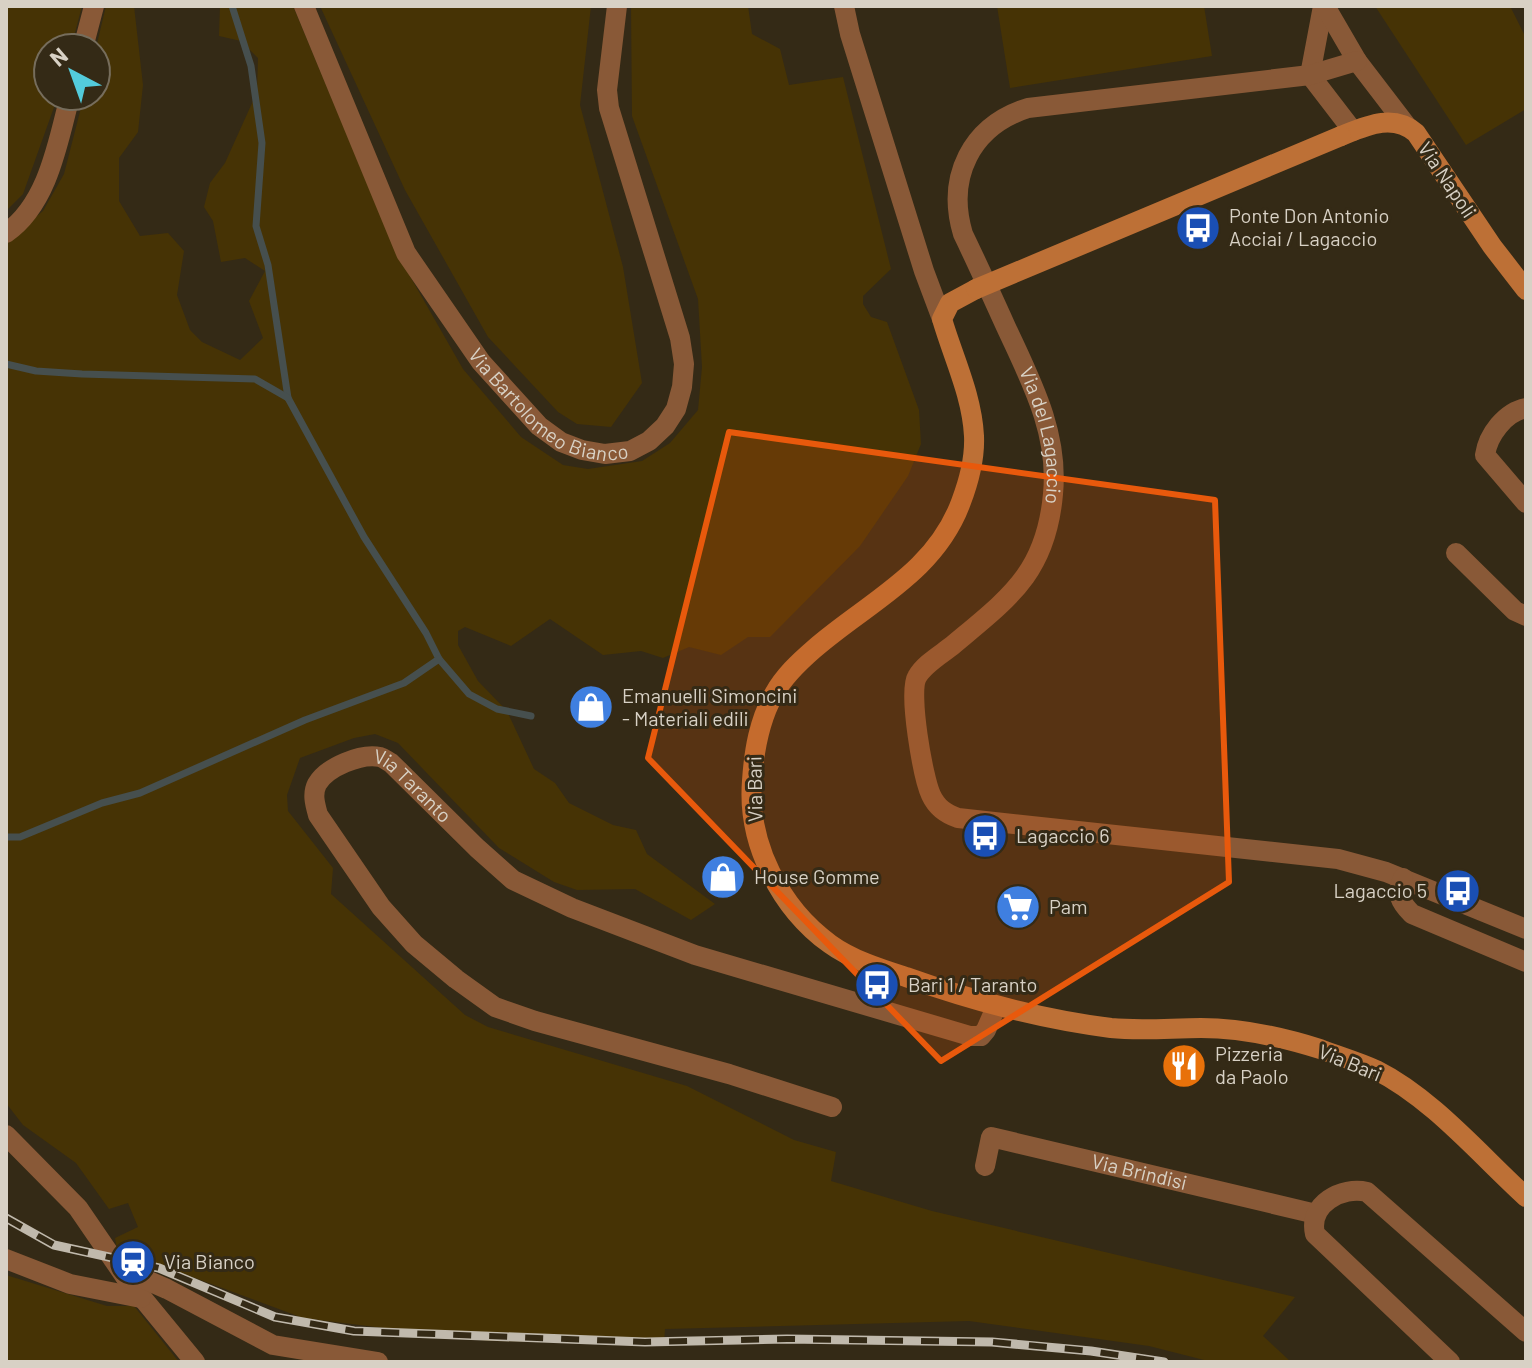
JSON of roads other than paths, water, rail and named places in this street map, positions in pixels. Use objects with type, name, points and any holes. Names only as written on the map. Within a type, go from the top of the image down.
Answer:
[{"type":"street","points":[[87,32],[94,6]]},
{"type":"street","name":"Via Bartolomeo Bianco","points":[[304,6],[406,253],[481,362],[539,426],[561,442],[605,454],[630,451],[649,441],[665,426],[676,409],[684,364],[680,338],[609,108],[607,90],[617,6]]},
{"type":"street","points":[[844,6],[924,271],[942,319]]},
{"type":"street","points":[[1324,6],[1357,61],[1406,125]]},
{"type":"street","points":[[1324,6],[1310,75],[1347,134]]},
{"type":"street","name":"Via del Lagaccio","points":[[1357,61],[1310,75],[1028,108],[1001,119],[983,134],[965,163],[958,179],[956,205],[963,234],[1040,400],[1054,453],[1053,497],[1043,540],[1024,582],[1007,600],[918,674],[912,693],[931,794],[947,814],[958,818],[1338,859],[1403,878],[1526,929]]},
{"type":"street","points":[[6,233],[31,208],[38,195],[56,149],[66,112]]},
{"type":"street","name":"Via Napoli","points":[[942,319],[950,303],[976,289],[1378,123],[1406,125],[1416,133],[1492,246],[1526,290]]},
{"type":"street","name":"Via Bari","points":[[942,319],[966,390],[974,432],[971,468],[959,508],[944,537],[915,571],[821,642],[786,676],[774,693],[755,743],[752,808],[761,852],[778,885],[802,918],[830,944],[892,972],[996,1007],[1116,1028],[1245,1030],[1316,1048],[1376,1070],[1409,1090],[1526,1197]]},
{"type":"street","points":[[1526,408],[1517,410],[1500,424],[1486,444],[1485,455],[1526,503]]},
{"type":"street","points":[[1485,474],[1526,520]]},
{"type":"street","points":[[1456,553],[1515,611],[1526,616]]},
{"type":"street","name":"Via Taranto","points":[[832,1107],[495,1007],[414,944],[381,907],[318,815],[314,798],[318,783],[331,770],[348,762],[380,757],[391,763],[513,880],[572,908],[695,955],[970,1036],[981,1036],[996,1007]]},
{"type":"street","points":[[1403,878],[1398,890],[1400,900],[1412,914],[1526,962]]},
{"type":"street","points":[[6,1135],[78,1208],[141,1298],[195,1362]]},
{"type":"street","name":"Via Brindisi","points":[[985,1166],[991,1137],[1316,1214]]},
{"type":"street","points":[[1450,1362],[1315,1234],[1313,1224],[1322,1205],[1355,1189],[1367,1192],[1526,1332]]},
{"type":"street","points":[[6,1259],[70,1284],[141,1298]]},
{"type":"street","points":[[126,1278],[142,1278],[167,1289],[273,1345],[378,1362]]},
{"type":"waterway","points":[[232,6],[251,66],[262,143],[256,226],[268,265],[288,398],[364,537],[426,633],[439,659],[469,694],[497,709],[531,716]]},
{"type":"waterway","points":[[6,364],[36,371],[82,374],[255,379],[288,398]]},
{"type":"waterway","points":[[6,837],[20,837],[102,803],[140,793],[305,720],[404,683],[439,659]]},
{"type":"railway","points":[[6,1218],[54,1245],[159,1268],[275,1317],[354,1331],[645,1342],[787,1339],[992,1342],[1091,1351],[1164,1362]]},
{"type":"place","name":"Ponte Don Antonio Acciai / Lagaccio","points":[[1198,228]]},
{"type":"place","name":"Emanuelli Simoncini - Materiali edili","points":[[591,707]]},
{"type":"place","name":"Lagaccio 6","points":[[985,836]]},
{"type":"place","name":"House Gomme","points":[[723,877]]},
{"type":"place","name":"Lagaccio 5","points":[[1458,891]]},
{"type":"place","name":"Pam","points":[[1018,907]]},
{"type":"place","name":"Bari 1 / Taranto","points":[[877,985]]},
{"type":"place","name":"Pizzeria da Paolo","points":[[1184,1066]]},
{"type":"place","name":"Via Bianco","points":[[133,1262]]}]
